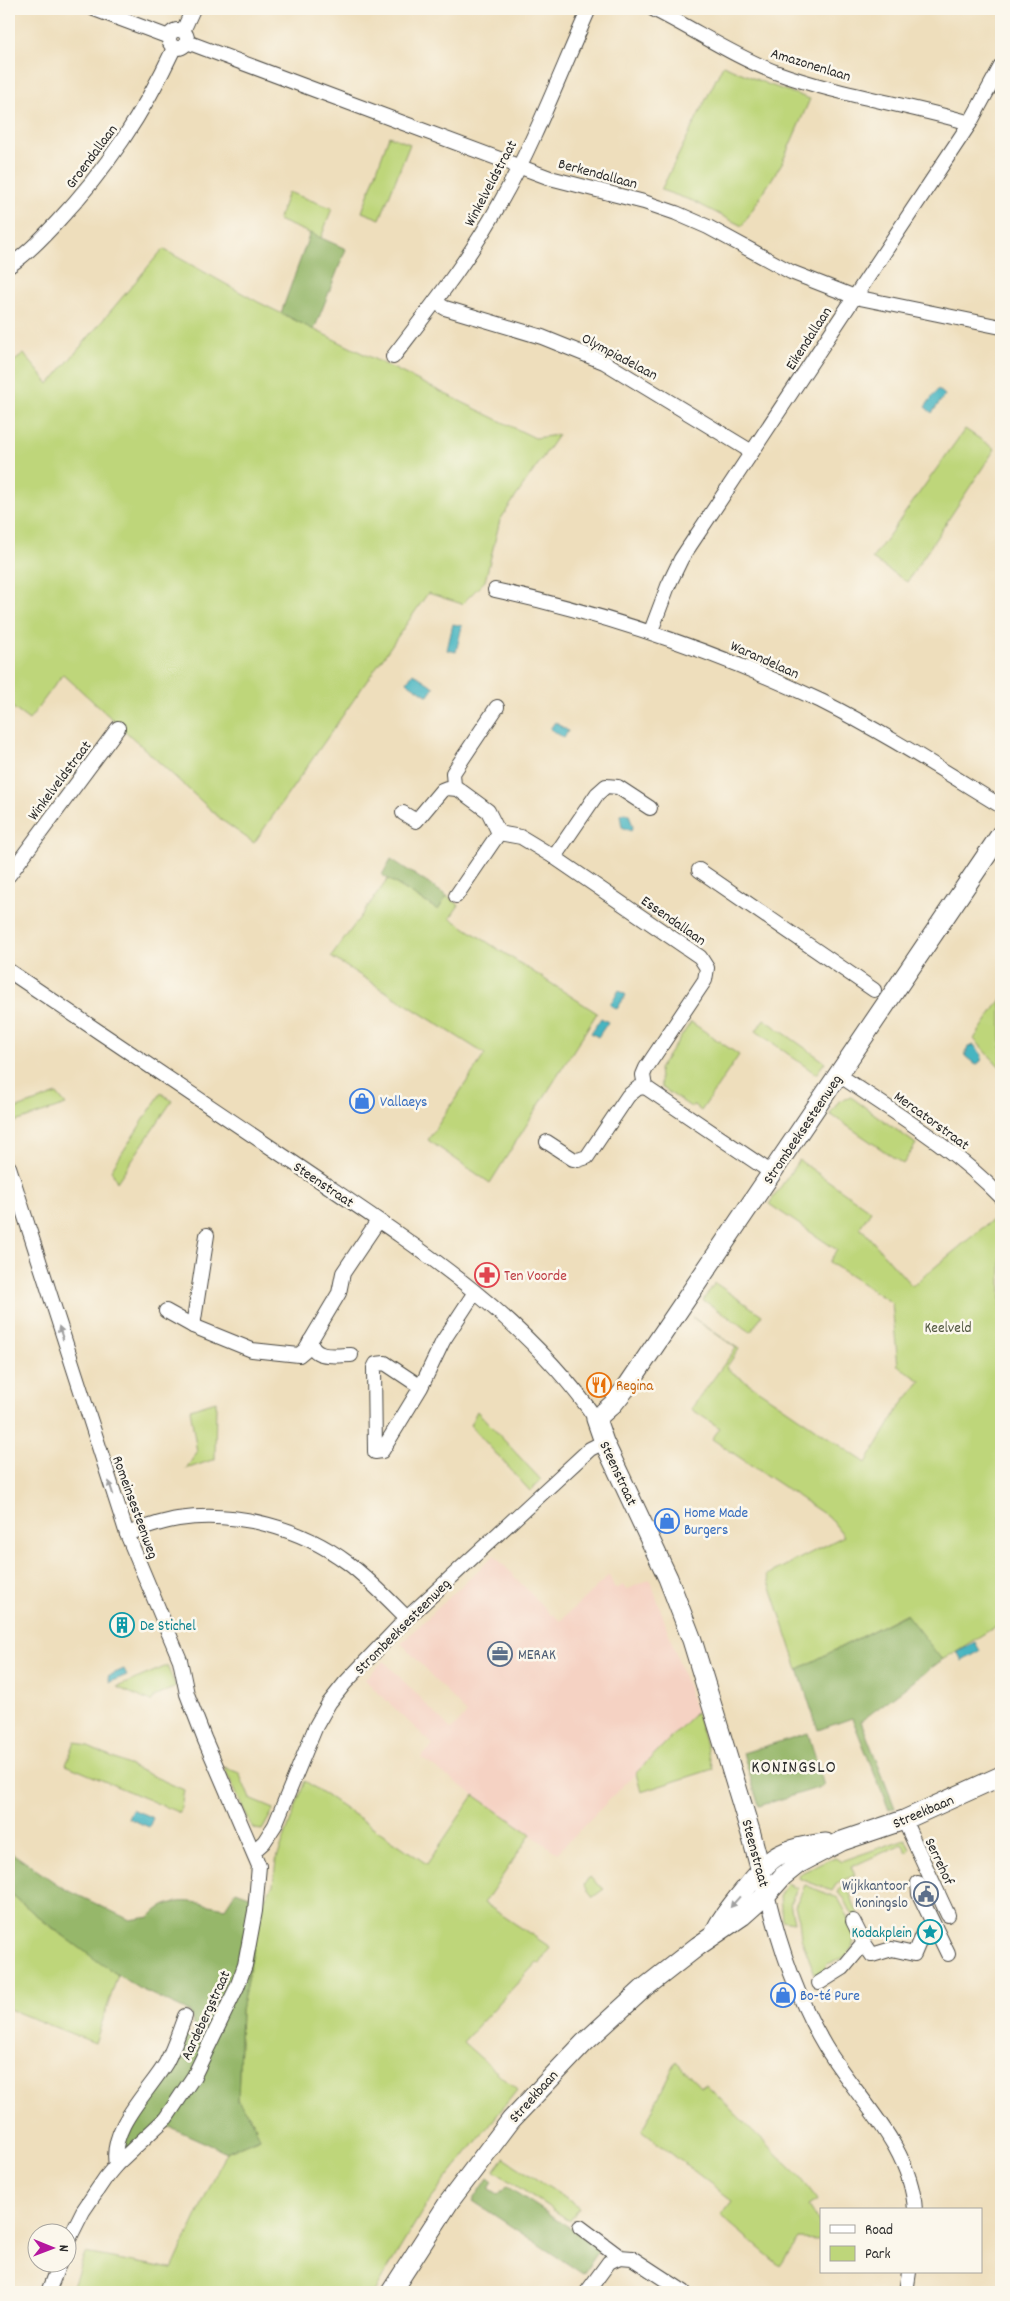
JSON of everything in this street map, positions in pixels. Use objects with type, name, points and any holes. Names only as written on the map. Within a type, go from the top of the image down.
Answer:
[{"type":"street","name":"Berkendallaan","points":[[94,9],[520,166],[566,182],[644,202],[681,215],[791,272],[855,297],[1001,327]]},
{"type":"street","name":"Groendallaan","points":[[9,266],[42,239],[92,183],[135,124],[194,9]]},
{"type":"street","name":"Winkelveldstraat","points":[[393,357],[435,302],[480,236],[520,166],[589,9]]},
{"type":"street","name":"Amazonenlaan","points":[[653,9],[712,43],[776,72],[831,89],[914,107],[970,124]]},
{"type":"street","name":"Eikendallaan","points":[[651,631],[678,564],[970,124],[1001,66]]},
{"type":"street","name":"Olympiadelaan","points":[[435,302],[445,308],[549,340],[604,362],[752,452]]},
{"type":"street","name":"Warandelaan","points":[[495,590],[578,609],[651,631],[722,657],[821,702],[894,740],[1001,806]]},
{"type":"street","points":[[456,896],[499,833],[488,811],[457,789],[452,781],[453,773],[496,707]]},
{"type":"street","name":"Winkelveldstraat","points":[[9,875],[118,728]]},
{"type":"street","points":[[554,857],[597,794],[606,786],[618,787],[650,808]]},
{"type":"street","points":[[403,813],[416,821],[442,790],[457,789]]},
{"type":"street","name":"Essendallaan","points":[[499,833],[521,837],[554,857],[700,957],[704,962],[707,974],[705,980],[646,1068],[643,1074],[645,1087]]},
{"type":"street","name":"Strombeeksesteenweg","points":[[596,1419],[613,1404],[626,1388],[1001,834]]},
{"type":"street","points":[[699,870],[874,990]]},
{"type":"street","name":"Steenstraat","points":[[9,971],[378,1221],[474,1292],[550,1363],[596,1419],[604,1442],[668,1578],[692,1640],[761,1872],[781,1948],[815,2028],[836,2063],[902,2158],[911,2182],[915,2208]]},
{"type":"street","name":"Mercatorstraat","points":[[839,1075],[942,1146],[1001,1197]]},
{"type":"street","points":[[547,1142],[573,1159],[582,1159],[590,1153],[628,1096],[638,1088],[645,1087],[772,1173]]},
{"type":"street","name":"Romeinsesteenweg","points":[[9,1167],[127,1534],[180,1660],[187,1694],[204,1738],[254,1851]]},
{"type":"street","points":[[166,1311],[193,1326],[252,1350],[296,1355],[303,1352],[310,1341],[339,1293],[343,1274],[378,1221]]},
{"type":"street","points":[[193,1326],[207,1235]]},
{"type":"street","points":[[421,1388],[385,1363],[376,1364],[374,1368],[375,1452],[382,1451],[421,1388],[443,1341],[474,1292]]},
{"type":"street","points":[[310,1341],[314,1351],[321,1355],[351,1356]]},
{"type":"street","name":"Strombeeksesteenweg","points":[[254,1851],[264,1842],[275,1825],[316,1726],[329,1703],[345,1683],[407,1618],[590,1450],[604,1442]]},
{"type":"street","points":[[127,1534],[164,1522],[193,1517],[233,1519],[278,1527],[320,1545],[347,1562],[407,1618]]},
{"type":"street","name":"Streekbaan","points":[[391,2292],[449,2202],[511,2120],[604,2023],[643,1989],[742,1916],[767,1894],[789,1870],[842,1841],[904,1820],[1001,1776]]},
{"type":"street","name":"Serrehof","points":[[904,1820],[948,1915]]},
{"type":"street","name":"Streekbaan","points":[[714,1935],[723,1916],[771,1861],[784,1853],[812,1845],[842,1841]]},
{"type":"street","name":"Aardebergstraat","points":[[77,2224],[90,2200],[116,2165],[160,2124],[180,2099],[194,2076],[237,1987],[245,1965],[260,1873],[254,1851]]},
{"type":"street","points":[[918,1883],[919,1894],[948,1954]]},
{"type":"street","points":[[852,1921],[872,1955],[892,1949],[914,1954],[923,1933],[935,1927]]},
{"type":"street","points":[[819,1983],[843,1968],[864,1944]]},
{"type":"street","name":"Aardebergstraat","points":[[116,2165],[115,2146],[120,2131],[166,2061],[185,2016]]},
{"type":"street","points":[[580,2227],[620,2257]]},
{"type":"street","points":[[587,2292],[609,2262],[620,2257],[632,2258],[684,2292]]},
{"type":"street","points":[[48,2292],[55,2274]]},
{"type":"street","points":[[906,2292],[909,2274]]},
{"type":"shaded area","points":[[494,1555],[551,1615],[553,1614],[560,1621],[609,1575],[615,1589],[623,1585],[626,1590],[650,1579],[696,1712],[557,1853],[421,1758],[433,1745],[364,1679],[384,1661],[451,1730],[467,1714],[401,1643]]},
{"type":"green space","points":[[723,65],[767,84],[810,99],[782,163],[742,226],[693,201],[661,190]]},
{"type":"green space","points":[[389,136],[410,144],[380,219],[362,212]]},
{"type":"green space","points":[[288,192],[332,208],[321,238],[278,220]]},
{"type":"green space","points":[[310,233],[346,249],[314,330],[281,313]]},
{"type":"green space","points":[[163,249],[258,302],[535,438],[558,435],[500,520],[485,581],[462,604],[428,593],[254,843],[223,821],[63,674],[29,720],[9,705],[9,365],[24,354],[49,384]]},
{"type":"green space","points":[[965,429],[995,449],[907,582],[872,559]]},
{"type":"green space","points":[[391,859],[447,896],[438,910],[382,875]]},
{"type":"green space","points":[[388,879],[438,910],[447,896],[459,905],[450,918],[597,1013],[490,1183],[428,1140],[485,1054],[331,957]]},
{"type":"green space","points":[[1001,999],[1001,1068],[974,1039]]},
{"type":"green space","points":[[764,1019],[825,1062],[816,1074],[756,1031]]},
{"type":"green space","points":[[691,1022],[739,1055],[701,1111],[694,1105],[691,1107],[661,1087],[659,1069]]},
{"type":"green space","points":[[161,1093],[172,1101],[117,1182],[111,1170]]},
{"type":"green space","points":[[57,1094],[66,1105],[9,1124],[9,1111]]},
{"type":"green space","points":[[851,1097],[916,1144],[903,1164],[830,1114],[839,1101]]},
{"type":"green space","name":"Keelveld","points":[[799,1160],[871,1211],[860,1227],[912,1286],[998,1215],[1001,1215],[1001,1623],[942,1660],[905,1614],[798,1669],[767,1575],[844,1536],[830,1518],[712,1439],[720,1428],[691,1409],[736,1348],[692,1317],[739,1349],[726,1368],[866,1463],[899,1408],[921,1381],[898,1366],[892,1303],[829,1262],[837,1250],[769,1204]]},
{"type":"green space","points":[[715,1283],[762,1315],[751,1332],[703,1300]]},
{"type":"green space","points":[[216,1401],[215,1459],[186,1469],[197,1452],[190,1409]]},
{"type":"green space","points":[[477,1411],[541,1480],[530,1491],[470,1425]]},
{"type":"green space","points":[[906,1614],[942,1660],[861,1721],[895,1808],[889,1810],[852,1718],[818,1730],[798,1669]]},
{"type":"green space","points":[[167,1666],[176,1687],[154,1697],[151,1702],[117,1687]]},
{"type":"green space","points":[[696,1712],[713,1769],[641,1792],[636,1773]]},
{"type":"green space","points":[[808,1733],[824,1786],[759,1806],[743,1753]]},
{"type":"green space","points":[[75,1741],[184,1790],[180,1813],[66,1765]]},
{"type":"green space","points":[[224,1767],[239,1773],[250,1799],[274,1809],[262,1830],[255,1829],[250,1823]]},
{"type":"green space","points":[[305,1781],[427,1864],[474,1795],[531,1834],[484,1903],[550,1947],[540,1964],[537,1962],[463,2042],[517,2090],[426,2205],[374,2292],[71,2292],[85,2253],[172,2269],[226,2152],[260,2138],[253,2121],[238,2101],[241,2010],[263,1901],[273,1885],[276,1861]]},
{"type":"green space","points":[[905,1839],[910,1849],[907,1853],[902,1844],[851,1867],[855,1875],[837,1883],[832,1891],[798,1878],[799,1874],[835,1857],[842,1861]]},
{"type":"green space","points":[[9,1851],[63,1888],[130,1920],[150,1917],[158,1910],[176,1902],[195,1902],[225,1908],[236,1891],[263,1901],[241,2010],[238,2101],[253,2121],[260,2138],[226,2152],[170,2127],[147,2132],[122,2156],[121,2141],[181,2035],[197,2040],[190,2012],[138,1988],[100,1963],[41,1919],[9,1892]]},
{"type":"green space","points":[[589,1877],[604,1889],[593,1897],[584,1885]]},
{"type":"green space","points":[[786,1884],[797,1888],[790,1903],[794,1922],[782,1920],[780,1895]]},
{"type":"green space","points":[[846,1884],[858,1914],[854,1918],[844,1898],[838,1893],[841,1887]]},
{"type":"green space","points":[[805,1885],[838,1898],[849,1919],[854,1935],[851,1950],[841,1959],[827,1964],[823,1974],[819,1976],[815,1974],[801,1938],[799,1919],[795,1906]]},
{"type":"green space","points":[[9,1892],[47,1924],[118,1975],[95,2043],[9,2009]]},
{"type":"green space","points":[[676,2061],[700,2086],[706,2085],[800,2177],[818,2200],[808,2206],[820,2224],[820,2240],[799,2239],[780,2266],[721,2216],[733,2201],[642,2131]]},
{"type":"green space","points":[[504,2158],[579,2207],[570,2221],[494,2171]]},
{"type":"green space","points":[[488,2178],[493,2182],[489,2189],[498,2195],[506,2186],[601,2248],[583,2274],[473,2201]]},
{"type":"water","points":[[938,389],[945,395],[932,413],[925,407]]},
{"type":"water","points":[[453,624],[462,626],[456,652],[447,650]]},
{"type":"water","points":[[413,673],[434,687],[428,696],[407,682]]},
{"type":"water","points":[[555,722],[568,731],[564,738],[550,729]]},
{"type":"water","points":[[624,813],[629,814],[633,827],[631,831],[622,827],[620,815]]},
{"type":"water","points":[[619,990],[626,995],[617,1009],[610,1005]]},
{"type":"water","points":[[601,1018],[608,1022],[598,1037],[591,1033]]},
{"type":"water","points":[[974,1045],[982,1055],[981,1061],[976,1065],[965,1056],[968,1047]]},
{"type":"water","points":[[975,1642],[980,1651],[962,1661],[957,1651]]},
{"type":"water","points":[[124,1669],[127,1675],[110,1682],[108,1676]]},
{"type":"water","points":[[132,1809],[153,1818],[149,1827],[128,1818]]},
{"type":"place","name":"Vallaeys","points":[[362,1101]]},
{"type":"place","name":"Ten Voorde","points":[[487,1275]]},
{"type":"place","name":"Regina","points":[[599,1385]]},
{"type":"place","name":"Home Made Burgers","points":[[667,1521]]},
{"type":"place","name":"De Stichel","points":[[122,1625]]},
{"type":"place","name":"MERAK","points":[[500,1654]]},
{"type":"place","name":"Wijkkantoor Koningslo","points":[[926,1894]]},
{"type":"place","name":"Kodakplein","points":[[930,1932]]},
{"type":"place","name":"Bo-té Pure","points":[[783,1995]]},
{"type":"district","name":"KONINGSLO","points":[[794,1766]]}]
